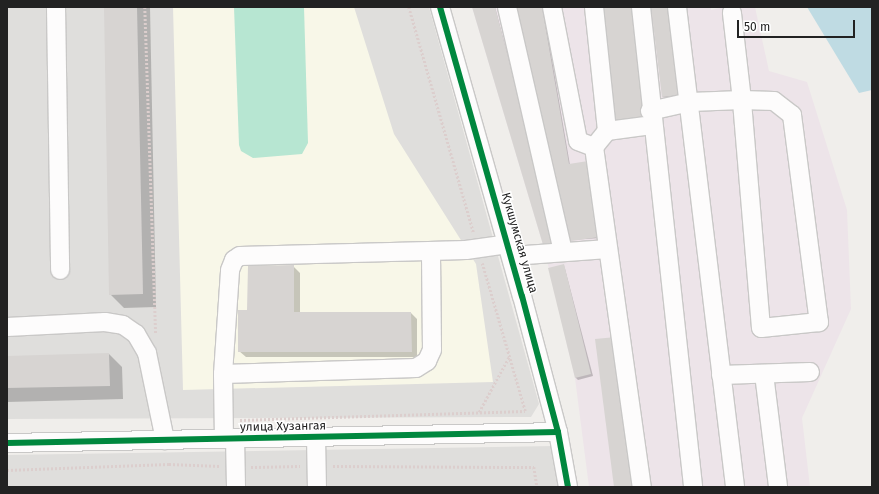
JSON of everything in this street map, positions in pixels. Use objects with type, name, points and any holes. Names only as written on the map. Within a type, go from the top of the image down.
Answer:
[{"type":"street","points":[[56,7],[60,270]]},
{"type":"street","name":"Кукшумская улица","points":[[440,7],[510,250],[558,432],[568,487]]},
{"type":"street","points":[[507,7],[564,252]]},
{"type":"street","points":[[552,7],[578,141],[594,147]]},
{"type":"street","points":[[594,7],[607,132]]},
{"type":"street","points":[[641,7],[651,118],[694,487]]},
{"type":"street","points":[[677,7],[690,102],[735,487]]},
{"type":"street","points":[[642,487],[594,147],[607,132],[651,118],[690,102],[742,100],[774,101],[792,115],[819,322],[761,328],[742,100],[732,14]]},
{"type":"street","points":[[236,487],[236,467],[224,420],[223,374],[230,270],[234,260],[240,256],[432,251],[478,248],[564,252],[608,249]]},
{"type":"street","points":[[223,374],[416,368],[427,361],[432,350],[432,251]]},
{"type":"street","points":[[7,327],[105,322],[123,325],[136,334],[147,353],[165,440]]},
{"type":"street","points":[[721,375],[810,372]]},
{"type":"street","points":[[764,374],[778,487]]},
{"type":"street","name":"улица Хузангая","points":[[7,443],[558,432]]},
{"type":"street","points":[[316,437],[317,487]]},
{"type":"path","points":[[145,7],[156,344],[147,353]]},
{"type":"path","points":[[224,420],[525,411],[409,7]]},
{"type":"path","points":[[478,412],[509,356]]},
{"type":"path","points":[[7,470],[169,464],[236,467],[534,467],[537,487]]},
{"type":"shaded area","points":[[7,7],[429,7],[539,404],[531,417],[7,419]]},
{"type":"shaded area","points":[[173,7],[354,7],[394,134],[476,264],[493,382],[183,390]]},
{"type":"shaded area","points":[[472,7],[711,7],[711,10],[724,7],[755,7],[769,71],[807,82],[847,210],[851,309],[802,418],[810,487],[589,487],[575,378],[544,248]]},
{"type":"shaded area","points":[[554,446],[559,487],[7,487],[7,455]]},
{"type":"green space","points":[[234,7],[304,7],[308,143],[302,154],[253,158],[241,151],[239,145]]},
{"type":"water","points":[[807,7],[872,7],[872,90],[859,93]]},
{"type":"building","points":[[104,7],[137,7],[143,294],[109,295]]},
{"type":"building","points":[[472,7],[495,7],[557,246],[544,248]]},
{"type":"building","points":[[516,7],[542,7],[569,164],[588,161],[599,237],[571,241]]},
{"type":"building","points":[[604,7],[634,7],[644,119],[615,122]]},
{"type":"building","points":[[651,7],[667,7],[679,95],[662,97]]},
{"type":"building","points":[[564,264],[591,374],[575,378],[548,268]]},
{"type":"building","points":[[294,265],[294,312],[411,312],[412,352],[238,352],[238,310],[247,310],[248,266]]},
{"type":"building","points":[[616,337],[635,487],[614,487],[595,339]]},
{"type":"building","points":[[109,353],[110,386],[7,388],[7,356]]},
{"type":"cycle path","points":[[440,7],[522,296],[558,432],[568,487]]},
{"type":"cycle path","points":[[7,443],[558,432]]}]
